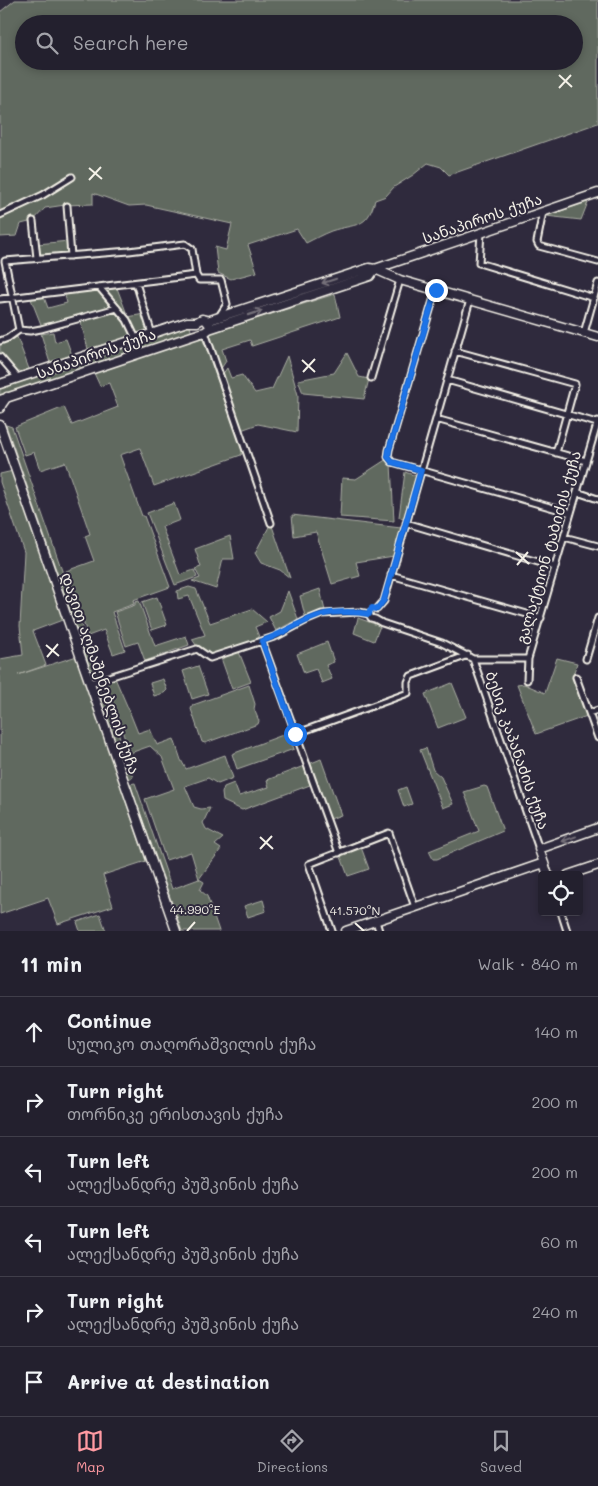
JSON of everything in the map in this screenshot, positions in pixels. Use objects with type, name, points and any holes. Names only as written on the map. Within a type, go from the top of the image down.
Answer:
[{"type":"main road","name":"სანაპიროს ქუჩა","points":[[206,329],[218,318],[369,268],[375,269],[598,193]]},
{"type":"main road","name":"სანაპიროს ქუჩა","points":[[4,399],[206,329],[370,276],[375,269]]},
{"type":"main road","points":[[375,269],[400,280],[598,337]]},
{"type":"main road","name":"სანაპიროს ქუჩა","points":[[0,384],[187,322],[197,322],[202,319],[206,329]]},
{"type":"main road","points":[[0,408],[4,399]]},
{"type":"main road","name":"დავით აღმაშენებლის ქუჩა","points":[[0,425],[176,931]]},
{"type":"main road","points":[[547,871],[539,849],[598,828]]},
{"type":"main road","points":[[346,931],[544,863]]},
{"type":"main road","points":[[580,871],[598,865]]},
{"type":"street","points":[[0,215],[43,195],[72,177]]},
{"type":"street","points":[[67,206],[71,256]]},
{"type":"street","points":[[543,212],[536,242],[539,246],[598,262]]},
{"type":"street","points":[[33,221],[37,258]]},
{"type":"street","points":[[481,233],[479,263],[594,298]]},
{"type":"street","points":[[19,330],[13,297],[2,261],[185,244],[192,249],[198,280],[221,280],[227,304],[218,318]]},
{"type":"street","points":[[0,299],[196,275]]},
{"type":"street","points":[[372,378],[400,280]]},
{"type":"street","points":[[136,283],[152,334]]},
{"type":"street","points":[[584,333],[598,283]]},
{"type":"street","points":[[99,287],[127,320],[136,339]]},
{"type":"street","points":[[436,290],[388,457],[392,462],[571,513]]},
{"type":"street","points":[[377,609],[384,600],[470,300]]},
{"type":"street","points":[[0,341],[19,330],[41,329],[117,308]]},
{"type":"street","points":[[206,329],[271,523]]},
{"type":"street","points":[[455,351],[575,384],[556,453]]},
{"type":"street","points":[[0,358],[18,378]]},
{"type":"street","points":[[447,380],[598,422]]},
{"type":"street","points":[[436,419],[586,461]]},
{"type":"street","name":"გალაქტიონ ტაბიძის ქუჩა","points":[[527,680],[528,659],[598,422]]},
{"type":"street","points":[[577,492],[598,499]]},
{"type":"street","points":[[406,523],[555,567]]},
{"type":"street","points":[[564,537],[598,546]]},
{"type":"street","points":[[391,575],[541,618]]},
{"type":"street","points":[[369,614],[372,608],[377,609]]},
{"type":"street","points":[[375,618],[379,614],[377,609]]},
{"type":"street","points":[[90,684],[197,649],[210,658],[277,636],[322,614],[359,612],[369,614],[371,618],[375,618],[382,623],[442,643],[474,659],[528,659]]},
{"type":"street","points":[[586,659],[598,618]]},
{"type":"street","points":[[262,641],[339,853]]},
{"type":"street","points":[[295,734],[408,693],[408,682],[411,676],[468,655]]},
{"type":"street","name":"ბესიკ კაპანაძის ქუჩა","points":[[474,659],[539,849]]},
{"type":"street","points":[[576,677],[598,738]]},
{"type":"street","points":[[589,714],[598,710]]},
{"type":"street","points":[[332,931],[309,864],[390,833],[415,907]]},
{"type":"street","points":[[562,916],[567,931]]},
{"type":"street","points":[[376,921],[379,931]]},
{"type":"shaded area","points":[[15,0],[598,0],[598,123],[449,175],[441,167],[428,163],[394,187],[386,196],[375,200],[368,216],[359,224],[331,231],[306,243],[297,229],[248,245],[257,272],[231,279],[218,273],[215,247],[226,250],[232,224],[146,205],[129,206],[93,193],[93,204],[45,208],[33,221],[21,224],[17,236],[0,237],[0,12]]},
{"type":"shaded area","points":[[588,202],[581,220],[546,216]]},
{"type":"shaded area","points":[[69,241],[70,255],[38,257],[37,244]]},
{"type":"shaded area","points":[[98,288],[115,308],[42,327],[31,299],[44,297],[48,308],[67,303],[64,292]]},
{"type":"shaded area","points":[[117,288],[128,317],[104,290]]},
{"type":"shaded area","points":[[335,294],[340,317],[252,346],[250,340],[222,349],[226,361],[220,370],[208,334]]},
{"type":"shaded area","points":[[115,309],[125,320],[132,336],[88,349],[80,319]]},
{"type":"shaded area","points":[[144,314],[148,329],[135,335],[128,317]]},
{"type":"shaded area","points":[[188,325],[190,326],[190,333],[0,396],[0,387]]},
{"type":"shaded area","points":[[53,332],[55,342],[66,339],[72,355],[50,363],[41,334]]},
{"type":"shaded area","points":[[201,335],[243,451],[241,455],[154,486],[140,448],[120,455],[170,587],[133,600],[134,604],[112,612],[125,650],[113,654],[104,630],[88,636],[66,571],[94,561],[85,536],[90,534],[65,462],[40,470],[34,452],[25,455],[15,427],[64,407],[72,425],[118,407],[109,383],[100,386],[94,373]]},
{"type":"shaded area","points":[[17,337],[29,369],[18,373],[0,353],[0,343]]},
{"type":"shaded area","points":[[347,353],[359,377],[369,379],[364,399],[303,393],[298,380],[334,373]]},
{"type":"shaded area","points":[[287,356],[298,395],[297,432],[258,424],[241,430],[222,375],[227,368],[231,378],[242,375],[255,393],[272,389]]},
{"type":"shaded area","points":[[6,425],[12,427],[99,677],[94,679]]},
{"type":"shaded area","points":[[387,459],[391,464],[394,521],[340,517],[342,478],[356,479]]},
{"type":"shaded area","points":[[13,471],[65,619],[33,631],[46,665],[18,675],[77,656],[146,861],[103,875],[113,906],[58,924],[48,898],[0,914],[0,659],[23,655],[20,626],[24,552],[0,482],[0,474]]},
{"type":"shaded area","points":[[405,472],[416,476],[403,519],[399,517]]},
{"type":"shaded area","points":[[174,503],[180,520],[162,527],[180,575],[194,570],[197,577],[175,585],[147,513]]},
{"type":"shaded area","points":[[292,515],[402,529],[394,556],[356,562],[360,576],[332,584],[316,532],[294,536]]},
{"type":"shaded area","points":[[271,523],[290,578],[280,570],[261,563],[255,553]]},
{"type":"shaded area","points":[[230,536],[234,559],[223,559],[216,589],[192,581],[200,578],[195,569],[201,567],[195,549]]},
{"type":"shaded area","points":[[189,587],[196,589],[210,623],[252,609],[267,622],[255,627],[260,639],[209,655],[196,645],[192,639],[205,635],[189,596],[178,599],[177,591]]},
{"type":"shaded area","points":[[320,589],[325,611],[305,616],[300,596]]},
{"type":"shaded area","points":[[288,591],[298,619],[276,631],[269,617],[280,611]]},
{"type":"shaded area","points":[[157,597],[167,625],[152,630],[142,602]]},
{"type":"shaded area","points":[[139,601],[155,646],[186,636],[189,645],[145,661],[138,642],[126,646],[115,612],[135,605],[135,602]]},
{"type":"shaded area","points":[[358,618],[380,626],[374,641],[354,633]]},
{"type":"shaded area","points":[[327,642],[334,662],[326,665],[332,679],[322,683],[316,669],[304,673],[297,654]]},
{"type":"shaded area","points":[[239,652],[251,682],[232,689],[221,658]]},
{"type":"shaded area","points":[[557,658],[577,663],[572,678],[587,716],[536,734],[517,685],[524,684],[545,693]]},
{"type":"shaded area","points":[[198,666],[208,694],[192,699],[183,671]]},
{"type":"shaded area","points":[[115,678],[138,733],[150,729],[157,745],[174,739],[186,769],[225,755],[233,778],[218,784],[208,778],[185,786],[194,807],[201,809],[210,808],[203,823],[206,829],[223,838],[215,845],[221,849],[199,879],[191,852],[166,860],[145,799],[174,789],[162,757],[150,746],[130,753],[104,681]]},
{"type":"shaded area","points":[[163,679],[167,690],[154,696],[150,683]]},
{"type":"shaded area","points":[[452,683],[466,717],[438,728],[425,694]]},
{"type":"shaded area","points":[[102,684],[133,777],[128,779],[97,685]]},
{"type":"shaded area","points":[[249,685],[255,704],[254,709],[259,721],[258,724],[205,743],[202,742],[191,709],[193,705]]},
{"type":"shaded area","points":[[288,733],[294,749],[237,769],[232,754]]},
{"type":"shaded area","points":[[426,748],[433,770],[441,777],[453,804],[443,808],[420,750]]},
{"type":"shaded area","points":[[321,759],[341,815],[330,819],[309,764]]},
{"type":"shaded area","points":[[304,766],[310,785],[242,810],[223,801],[222,793],[224,787],[234,783],[239,796],[269,787],[267,780]]},
{"type":"shaded area","points":[[135,783],[172,889],[199,879],[204,882],[200,890],[207,896],[219,931],[182,931],[130,784]]},
{"type":"shaded area","points":[[484,786],[487,787],[503,831],[433,859],[429,851],[479,831],[464,792]]},
{"type":"shaded area","points":[[406,787],[412,804],[404,807],[398,790]]},
{"type":"shaded area","points":[[361,847],[369,869],[348,876],[340,854]]},
{"type":"shaded area","points":[[263,900],[266,911],[248,917],[244,906]]},
{"type":"shaded area","points":[[100,914],[106,931],[80,931],[77,922]]},
{"type":"route","points":[[295,734],[262,641],[277,636],[322,614],[359,612],[369,614],[372,608],[377,609],[384,600],[421,470],[392,462],[388,457],[389,450],[436,290]]}]
